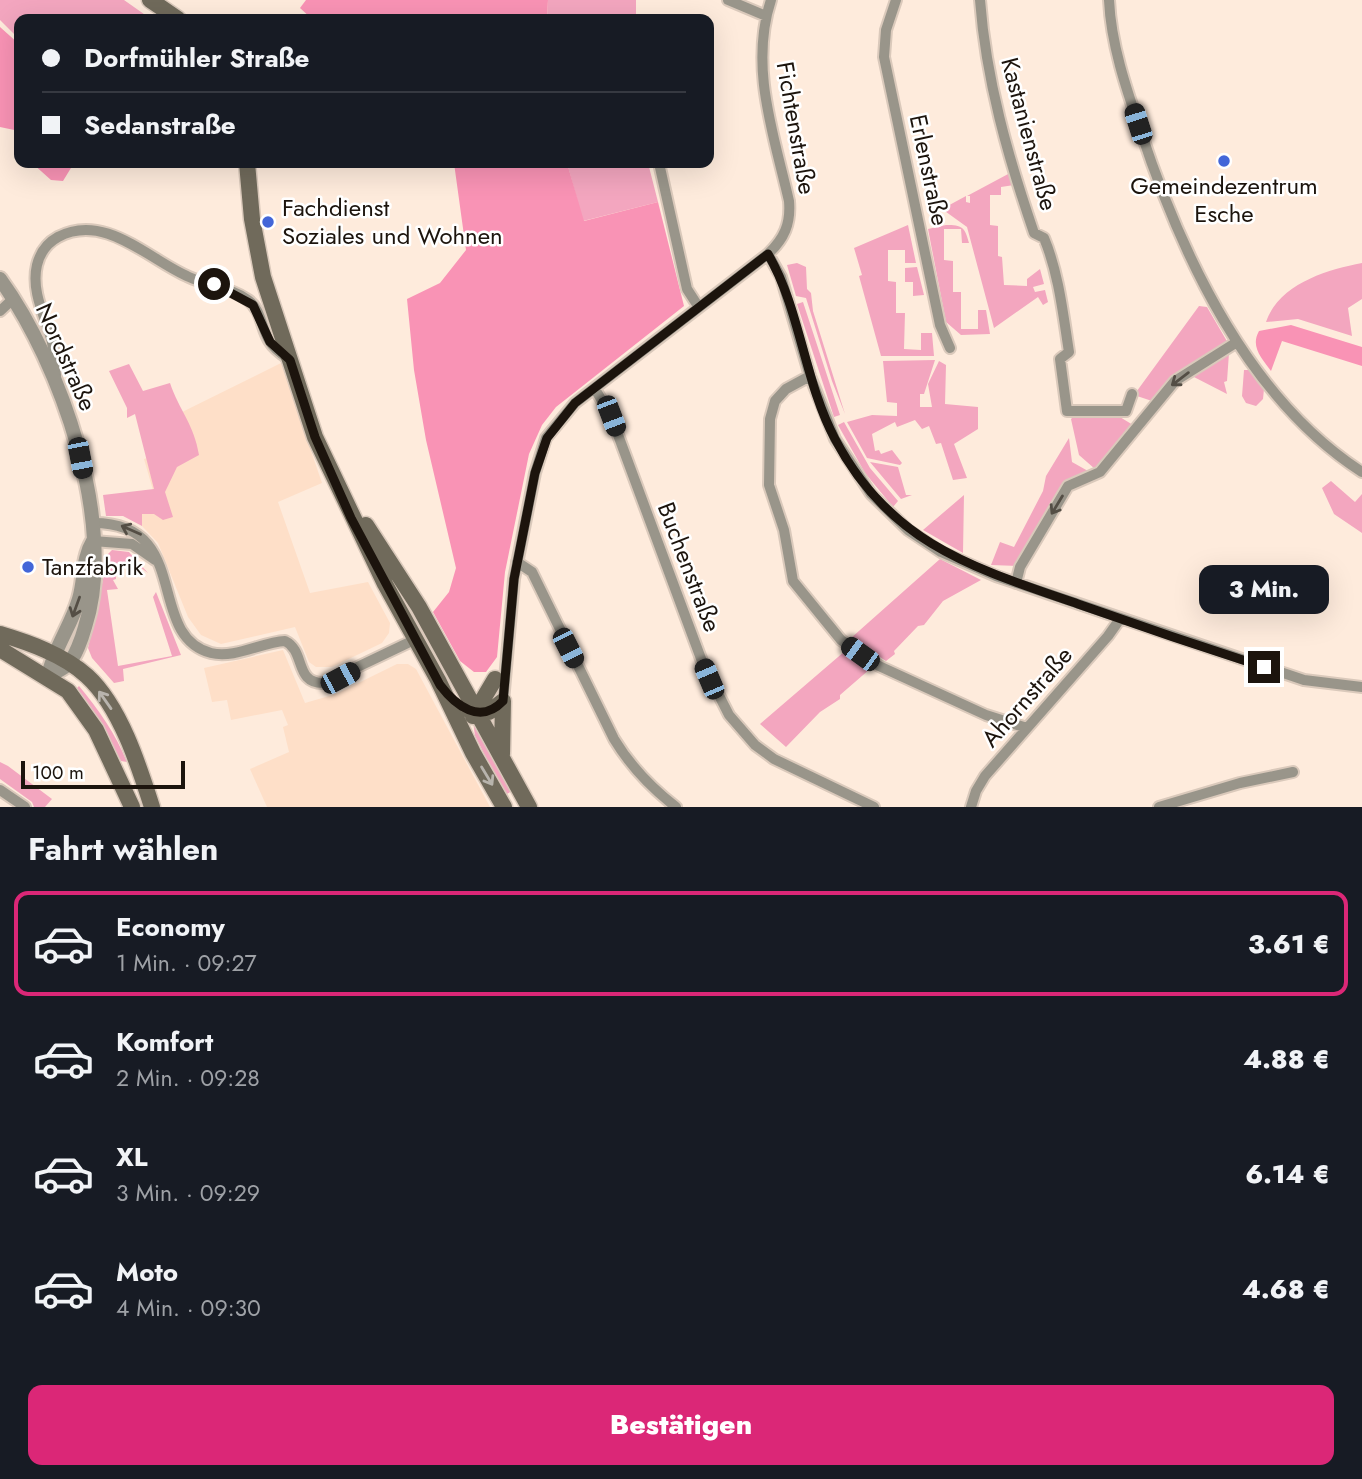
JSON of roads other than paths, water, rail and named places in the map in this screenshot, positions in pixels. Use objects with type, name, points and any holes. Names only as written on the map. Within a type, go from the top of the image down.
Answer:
[{"type":"main road","points":[[150,0],[171,14]]},
{"type":"main road","points":[[248,168],[258,255],[315,437],[348,505],[351,518],[440,685],[472,753],[504,807]]},
{"type":"main road","points":[[348,505],[358,514],[419,607],[529,807]]},
{"type":"main road","points":[[385,584],[393,588],[402,601],[419,607]]},
{"type":"main road","points":[[414,640],[431,631]]},
{"type":"main road","points":[[0,634],[34,645],[86,675],[113,712],[135,757],[152,807]]},
{"type":"main road","points":[[0,649],[48,676],[68,691],[110,756],[132,807]]},
{"type":"main road","points":[[459,680],[478,682],[495,679]]},
{"type":"main road","points":[[472,753],[470,726],[495,679]]},
{"type":"main road","points":[[440,685],[457,705],[476,711],[489,712],[503,701]]},
{"type":"main road","points":[[503,701],[500,739],[503,760]]},
{"type":"street","points":[[728,0],[766,16]]},
{"type":"street","name":"Fichtenstraße","points":[[503,701],[517,562],[543,446],[563,414],[768,254],[786,232],[790,210],[762,75],[766,16],[771,0]]},
{"type":"street","name":"Erlenstraße","points":[[896,0],[886,30],[884,57],[940,325],[950,348]]},
{"type":"street","name":"Kastanienstraße","points":[[980,0],[988,64],[1001,124],[1034,233],[1044,238],[1051,255],[1069,352],[1060,359],[1067,411],[1126,411],[1132,394]]},
{"type":"street","points":[[1109,0],[1115,48],[1150,160],[1171,219],[1210,296],[1237,342],[1301,419],[1362,472]]},
{"type":"street","points":[[660,168],[687,289],[698,306]]},
{"type":"street","points":[[57,384],[51,340],[36,281],[39,259],[52,240],[74,231],[104,231],[190,277],[227,289],[248,301],[257,310],[270,342],[290,360]]},
{"type":"street","points":[[768,254],[781,277],[810,376],[835,439],[860,480],[883,508],[908,530],[942,552],[1016,583],[1120,619],[1304,681],[1362,687]]},
{"type":"street","name":"Nordstraße","points":[[0,279],[14,298],[57,384],[75,436],[92,523],[97,552],[92,603],[82,639],[68,664]]},
{"type":"street","points":[[0,311],[14,298]]},
{"type":"street","points":[[1016,583],[1031,549],[1068,486],[1095,475],[1175,381],[1237,342]]},
{"type":"street","points":[[810,376],[786,389],[775,401],[770,419],[769,485],[783,530],[793,581],[841,640],[880,666],[986,715],[1027,729]]},
{"type":"street","name":"Buchenstraße","points":[[595,389],[611,416],[707,674],[729,715],[755,745],[774,759],[874,807]]},
{"type":"street","points":[[92,523],[132,529],[149,543],[186,634],[199,647],[212,653],[231,653],[285,641],[293,648],[303,674],[309,680],[324,683],[414,640]]},
{"type":"street","points":[[93,541],[132,544],[156,560]]},
{"type":"street","name":"Nordstraße","points":[[48,676],[53,655],[79,598],[86,552],[93,541]]},
{"type":"street","points":[[517,562],[532,572],[620,750],[653,789],[676,807]]},
{"type":"street","name":"Ahornstraße","points":[[971,807],[985,776],[1120,619]]},
{"type":"street","name":"Fichtenstraße","points":[[495,679],[505,663]]},
{"type":"street","points":[[48,676],[68,664]]},
{"type":"street","points":[[1159,807],[1240,783],[1293,772]]},
{"type":"street","points":[[0,790],[26,804]]},
{"type":"place","name":"Gemeindezentrum Esche","points":[[1224,161]]},
{"type":"place","name":"Fachdienst Soziales und Wohnen","points":[[268,222]]},
{"type":"place","name":"Tanzfabrik","points":[[28,567]]}]
